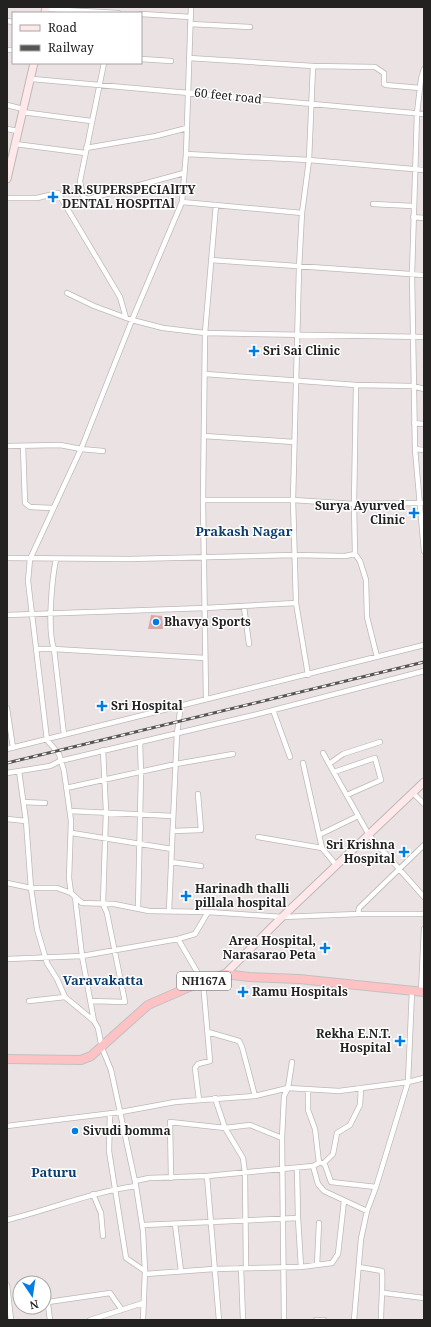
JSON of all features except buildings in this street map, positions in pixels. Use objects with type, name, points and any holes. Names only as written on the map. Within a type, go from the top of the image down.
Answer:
[{"type":"highway","name":"NH167A","points":[[7,1059],[81,1060],[91,1056],[102,1048],[148,1005],[225,974],[249,977],[299,979],[423,992]]},
{"type":"main road","points":[[7,179],[32,79],[34,64]]},
{"type":"main road","points":[[225,974],[282,917],[424,782]]},
{"type":"street","points":[[71,893],[69,878],[72,833],[70,811],[64,771],[59,754],[47,740],[28,581],[30,559],[80,449],[182,202],[186,154],[191,7]]},
{"type":"street","points":[[46,10],[90,12]]},
{"type":"street","points":[[142,14],[191,17]]},
{"type":"street","points":[[190,24],[250,27]]},
{"type":"street","points":[[189,58],[313,66],[375,67],[384,73],[384,84],[386,85],[420,88]]},
{"type":"street","points":[[142,59],[171,61]]},
{"type":"street","points":[[104,64],[80,181],[83,197],[88,199],[184,173]]},
{"type":"street","points":[[308,675],[296,603],[294,555],[294,442],[299,268],[302,213],[309,160],[313,66]]},
{"type":"street","points":[[424,69],[417,113],[414,169],[412,275],[415,449],[422,503],[424,551]]},
{"type":"street","name":"60 feet road","points":[[32,79],[424,114]]},
{"type":"street","points":[[7,105],[23,111],[91,121]]},
{"type":"street","points":[[15,144],[86,150],[156,136],[187,128]]},
{"type":"street","points":[[7,129],[18,131]]},
{"type":"street","points":[[186,154],[309,160],[424,170]]},
{"type":"street","points":[[7,198],[37,198],[58,193],[120,297],[126,318]]},
{"type":"street","points":[[182,202],[302,213]]},
{"type":"street","points":[[373,204],[413,206]]},
{"type":"street","points":[[206,698],[203,500],[205,333],[216,205]]},
{"type":"street","points":[[413,217],[424,218]]},
{"type":"street","points":[[211,260],[299,268],[424,275]]},
{"type":"street","points":[[67,293],[94,306],[126,318],[163,328],[205,333],[424,337]]},
{"type":"street","points":[[205,374],[356,385],[413,386],[424,389]]},
{"type":"street","points":[[356,385],[354,504],[355,554],[360,561],[366,580],[367,617],[377,657]]},
{"type":"street","points":[[414,423],[424,424]]},
{"type":"street","points":[[204,436],[294,442]]},
{"type":"street","points":[[7,446],[60,445],[103,451]]},
{"type":"street","points":[[23,446],[25,503],[30,507],[52,508]]},
{"type":"street","points":[[415,449],[424,450]]},
{"type":"street","points":[[203,500],[294,500],[354,504],[422,503]]},
{"type":"street","points":[[7,558],[56,559],[294,555],[345,556],[355,554]]},
{"type":"street","points":[[56,559],[52,579],[52,613],[54,649],[64,735]]},
{"type":"street","points":[[7,615],[244,607],[296,603]]},
{"type":"street","points":[[244,607],[249,644]]},
{"type":"street","points":[[7,749],[47,740],[206,698],[308,675],[424,645]]},
{"type":"street","points":[[36,649],[205,658]]},
{"type":"street","points":[[7,773],[50,766],[60,761],[273,710],[424,671]]},
{"type":"street","points":[[169,911],[177,733],[180,705]]},
{"type":"street","points":[[7,708],[13,748]]},
{"type":"street","points":[[273,710],[290,757]]},
{"type":"street","points":[[138,909],[141,773],[140,742]]},
{"type":"street","points":[[329,764],[343,754],[380,742]]},
{"type":"street","points":[[91,1001],[125,1002],[107,913],[103,904],[106,838],[106,779],[104,750]]},
{"type":"street","points":[[323,753],[369,835],[424,897]]},
{"type":"street","points":[[66,788],[141,773],[176,764],[233,754]]},
{"type":"street","points":[[334,772],[375,758],[381,780],[347,795]]},
{"type":"street","points":[[303,763],[322,848],[337,866]]},
{"type":"street","points":[[19,771],[26,821],[31,888],[37,929],[46,958],[65,997],[94,1021],[98,1028],[102,1048],[111,1070],[121,1112],[143,1225],[145,1273],[143,1320]]},
{"type":"street","points":[[413,793],[424,804]]},
{"type":"street","points":[[173,831],[201,830],[198,794]]},
{"type":"street","points":[[23,802],[45,803]]},
{"type":"street","points":[[70,811],[106,811],[173,816]]},
{"type":"street","points":[[319,835],[358,816]]},
{"type":"street","points":[[7,819],[26,821]]},
{"type":"street","points":[[72,833],[172,849]]},
{"type":"street","points":[[258,838],[322,848]]},
{"type":"street","points":[[358,914],[358,908],[424,845]]},
{"type":"street","points":[[171,862],[201,866]]},
{"type":"street","points":[[7,883],[31,888],[57,888],[71,893],[82,903],[103,904],[149,911],[208,912],[282,917],[358,914],[424,914]]},
{"type":"street","points":[[75,897],[82,956],[94,1021]]},
{"type":"street","points":[[7,959],[82,956],[178,939],[195,934],[208,912]]},
{"type":"street","points":[[423,992],[424,929]]},
{"type":"street","points":[[178,939],[203,982],[204,1012],[208,1032],[210,1061],[198,1064],[195,1068],[199,1100]]},
{"type":"street","points":[[354,1320],[362,1239],[367,1212],[408,1082],[412,991]]},
{"type":"street","points":[[29,1001],[65,997]]},
{"type":"street","points":[[208,1032],[239,1041],[242,1047],[255,1096]]},
{"type":"street","points":[[284,1320],[282,1138],[284,1096],[288,1088],[292,1062]]},
{"type":"street","points":[[7,1126],[110,1114],[215,1098],[255,1096],[288,1088],[339,1091],[408,1082],[424,1078]]},
{"type":"street","points":[[7,1220],[46,1211],[93,1194],[136,1183],[171,1178],[245,1173],[313,1166],[321,1163],[333,1154],[337,1133],[350,1125],[360,1105],[361,1088]]},
{"type":"street","points":[[308,1089],[308,1110],[315,1128],[321,1163],[331,1182],[376,1187]]},
{"type":"street","points":[[215,1098],[225,1128],[243,1158],[245,1173],[243,1320]]},
{"type":"street","points":[[110,1114],[108,1140],[126,1258],[145,1273],[214,1269],[301,1267],[332,1263],[338,1254],[344,1201]]},
{"type":"street","points":[[171,1178],[170,1122],[225,1128],[250,1125],[282,1138]]},
{"type":"street","points":[[313,1166],[318,1184],[324,1191],[367,1212]]},
{"type":"street","points":[[297,1168],[301,1267]]},
{"type":"street","points":[[207,1176],[219,1320]]},
{"type":"street","points":[[93,1194],[100,1212],[103,1236]]},
{"type":"street","points":[[143,1225],[298,1218]]},
{"type":"street","points":[[317,1265],[319,1223]]},
{"type":"street","points":[[175,1224],[181,1271]]},
{"type":"street","points":[[359,1267],[382,1271],[384,1293],[381,1299],[381,1320]]},
{"type":"street","points":[[7,1285],[11,1320]]},
{"type":"street","points":[[52,1301],[110,1293],[122,1310]]},
{"type":"street","points":[[384,1293],[424,1298]]},
{"type":"street","points":[[91,1320],[143,1303]]},
{"type":"street","points":[[316,1320],[324,1320]]},
{"type":"shaded area","name":"Bhavya Sports","points":[[151,615],[162,616],[163,629],[148,629]]},
{"type":"railway","points":[[7,763],[424,662]]},
{"type":"place","name":"R.R.SUPERSPECIAlITY DENTAL HOSPITAl","points":[[53,197]]},
{"type":"place","name":"Sri Sai Clinic","points":[[254,351]]},
{"type":"place","name":"Surya Ayurved Clinic","points":[[414,513]]},
{"type":"place","name":"Bhavya Sports","points":[[156,622]]},
{"type":"place","name":"Sri Hospital","points":[[102,706]]},
{"type":"place","name":"Sri Krishna Hospital","points":[[404,852]]},
{"type":"place","name":"Harinadh thalli pillala hospital","points":[[186,896]]},
{"type":"place","name":"Area Hospital, Narasarao Peta","points":[[325,948]]},
{"type":"place","name":"Ramu Hospitals","points":[[243,992]]},
{"type":"place","name":"Rekha E.N.T. Hospital","points":[[400,1041]]},
{"type":"place","name":"Sivudi bomma","points":[[75,1131]]},
{"type":"district","name":"Prakash Nagar","points":[[244,531]]},
{"type":"district","name":"Varavakatta","points":[[103,980]]},
{"type":"district","name":"Paturu","points":[[54,1172]]}]
